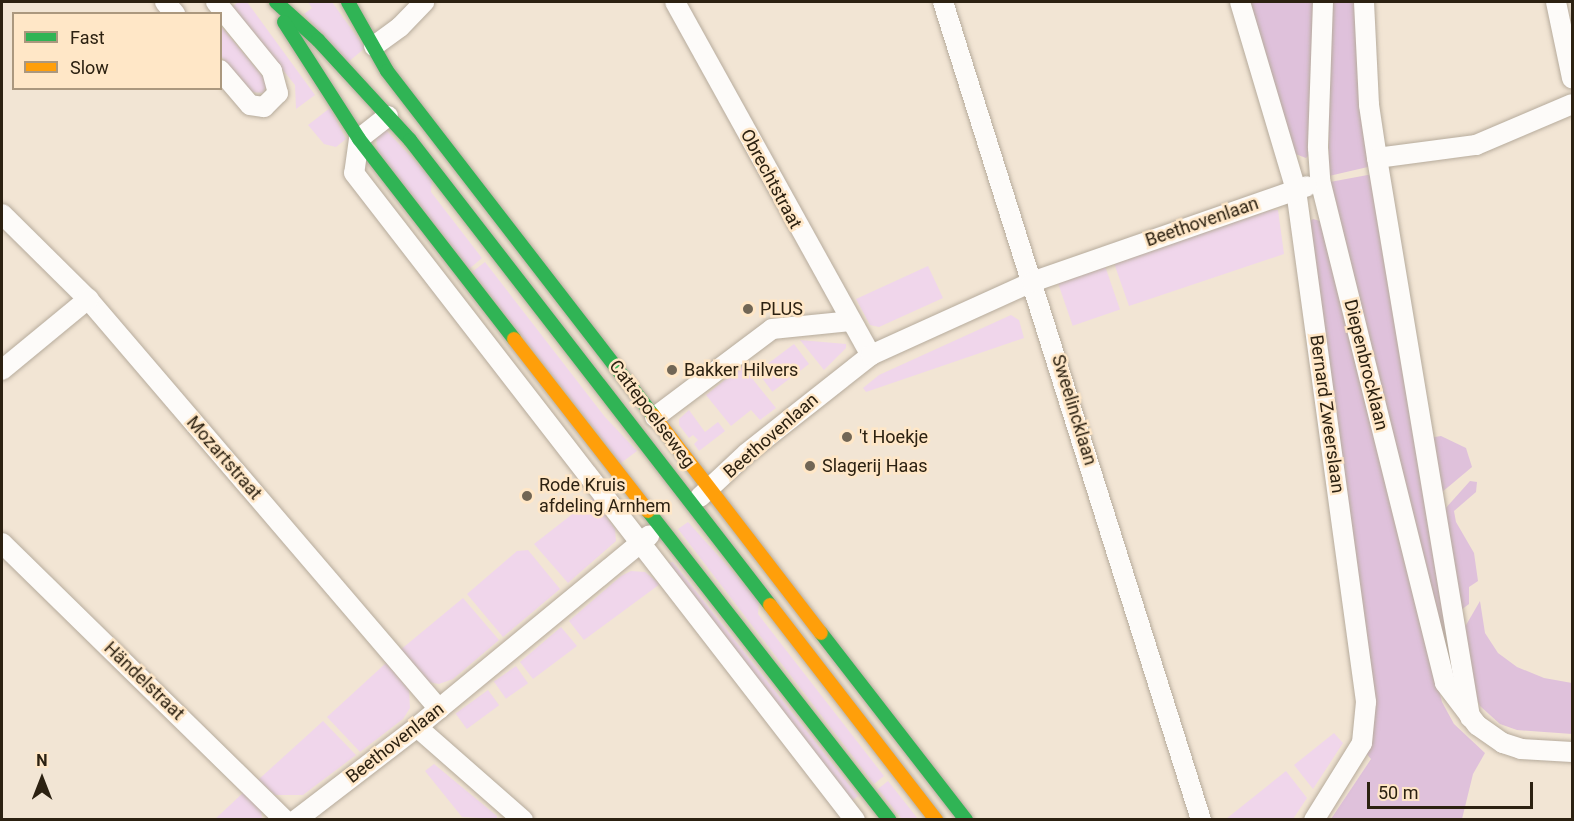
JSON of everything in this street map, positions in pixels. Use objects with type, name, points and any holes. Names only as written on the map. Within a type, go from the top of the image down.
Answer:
[{"type":"street","points":[[216,2],[272,71],[278,93],[269,104],[250,105],[222,72]]},
{"type":"street","name":"Cattepoelseweg","points":[[275,2],[318,40],[410,140],[936,819]]},
{"type":"street","name":"Cattepoelseweg","points":[[275,2],[359,139],[889,819]]},
{"type":"street","name":"Cattepoelseweg","points":[[348,2],[387,71],[709,490],[966,819]]},
{"type":"street","points":[[374,46],[400,27],[424,2]]},
{"type":"street","name":"Obrechtstraat","points":[[675,2],[871,355]]},
{"type":"street","name":"Sweelincklaan","points":[[943,2],[1201,819]]},
{"type":"street","name":"Bernard Zweerslaan","points":[[1240,2],[1296,190],[1367,717],[1353,761],[1314,819]]},
{"type":"street","name":"Diepenbrocklaan","points":[[1323,2],[1317,148],[1320,180],[1439,664],[1449,691],[1470,717],[1503,743],[1521,749],[1572,752]]},
{"type":"street","points":[[1364,2],[1370,105],[1377,158],[1470,717]]},
{"type":"street","points":[[1556,2],[1572,78]]},
{"type":"street","points":[[1377,158],[1476,145],[1572,104]]},
{"type":"street","points":[[388,116],[359,139],[354,173],[640,545],[855,819]]},
{"type":"street","name":"Beethovenlaan","points":[[296,819],[417,727],[640,545],[660,526],[709,490],[747,453],[871,355],[1032,282],[1320,180]]},
{"type":"street","name":"Mozartstraat","points":[[2,214],[88,298],[439,709]]},
{"type":"street","points":[[2,370],[88,298]]},
{"type":"street","points":[[655,417],[772,329],[851,321]]},
{"type":"street","name":"Händelstraat","points":[[2,543],[285,819]]},
{"type":"street","points":[[417,727],[523,819]]},
{"type":"shaded area","points":[[238,2],[247,2],[315,95],[296,109],[295,85],[232,7]]},
{"type":"shaded area","points":[[308,2],[332,2],[365,48],[347,63],[304,14],[312,8]]},
{"type":"shaded area","points":[[1248,2],[1319,2],[1310,154],[1306,158],[1293,153]]},
{"type":"shaded area","points":[[1328,2],[1359,2],[1372,166],[1329,176]]},
{"type":"shaded area","points":[[222,27],[264,78],[267,85],[263,93],[249,92],[222,57]]},
{"type":"shaded area","points":[[330,108],[346,139],[336,147],[324,144],[308,125]]},
{"type":"shaded area","points":[[384,128],[432,179],[431,192],[482,258],[469,269],[377,150],[376,134]]},
{"type":"shaded area","points":[[1373,174],[1460,676],[1452,680],[1330,182]]},
{"type":"shaded area","points":[[1271,210],[1278,210],[1284,254],[1129,306],[1114,263]]},
{"type":"shaded area","points":[[1313,219],[1320,221],[1442,702],[1454,724],[1485,753],[1473,774],[1462,819],[1331,819],[1371,759],[1366,753],[1310,221]]},
{"type":"shaded area","points":[[485,262],[605,417],[637,451],[621,463],[472,272]]},
{"type":"shaded area","points":[[928,266],[943,298],[879,327],[870,325],[856,299]]},
{"type":"shaded area","points":[[1105,266],[1120,309],[1073,326],[1058,282]]},
{"type":"shaded area","points":[[1011,315],[1019,320],[1024,338],[866,392],[863,388],[879,375]]},
{"type":"shaded area","points":[[800,340],[846,344],[846,348],[824,370]]},
{"type":"shaded area","points":[[794,344],[809,364],[772,392],[757,372]]},
{"type":"shaded area","points":[[742,366],[776,408],[760,420],[751,410],[731,426],[706,395]]},
{"type":"shaded area","points":[[689,410],[705,432],[718,422],[725,431],[699,451],[694,444],[698,440],[693,435],[689,438],[679,425],[679,419]]},
{"type":"shaded area","points":[[1441,436],[1466,448],[1472,467],[1441,493],[1429,438]]},
{"type":"shaded area","points":[[1470,481],[1477,482],[1476,492],[1454,511],[1456,522],[1474,553],[1478,581],[1469,587],[1469,604],[1461,610],[1444,510]]},
{"type":"shaded area","points":[[593,498],[615,529],[616,541],[568,583],[534,544]]},
{"type":"shaded area","points":[[688,522],[759,601],[758,614],[884,776],[874,784],[678,529]]},
{"type":"shaded area","points":[[528,550],[560,589],[503,637],[467,594],[517,551]]},
{"type":"shaded area","points":[[673,562],[858,796],[850,802],[666,563]]},
{"type":"shaded area","points":[[631,571],[645,572],[660,584],[584,640],[569,621],[621,576]]},
{"type":"shaded area","points":[[463,598],[499,640],[453,679],[439,684],[428,682],[399,651]]},
{"type":"shaded area","points":[[1480,601],[1485,633],[1498,653],[1517,667],[1544,678],[1572,683],[1572,734],[1517,730],[1500,724],[1480,706],[1473,691],[1462,632]]},
{"type":"shaded area","points":[[561,627],[577,646],[533,679],[520,662]]},
{"type":"shaded area","points":[[386,663],[409,690],[410,708],[403,719],[360,752],[327,717]]},
{"type":"shaded area","points":[[516,666],[528,683],[506,699],[494,681]]},
{"type":"shaded area","points":[[488,690],[499,705],[467,729],[456,714]]},
{"type":"shaded area","points":[[323,721],[356,755],[303,795],[275,795],[258,780]]},
{"type":"shaded area","points":[[1334,733],[1343,743],[1313,789],[1294,765]]},
{"type":"shaded area","points":[[434,764],[497,816],[497,819],[462,817],[425,771]]},
{"type":"shaded area","points":[[1286,771],[1307,798],[1293,819],[1226,819]]},
{"type":"shaded area","points":[[888,781],[918,819],[902,819],[878,789]]},
{"type":"shaded area","points":[[245,791],[261,808],[262,819],[214,820]]},
{"type":"traffic: fast","points":[[276,2],[318,40],[410,140],[770,605]]},
{"type":"traffic: fast","points":[[348,2],[387,71],[653,415]]},
{"type":"traffic: fast","points":[[284,22],[359,139],[514,339]]},
{"type":"traffic: fast","points":[[648,511],[889,820]]},
{"type":"traffic: fast","points":[[821,633],[966,820]]},
{"type":"traffic: slow","points":[[514,339],[648,511]]},
{"type":"traffic: slow","points":[[653,415],[821,633]]},
{"type":"traffic: slow","points":[[770,605],[936,820]]},
{"type":"place","name":"PLUS","points":[[748,309]]},
{"type":"place","name":"Bakker Hilvers","points":[[672,370]]},
{"type":"place","name":"'t Hoekje","points":[[847,437]]},
{"type":"place","name":"Slagerij Haas","points":[[810,466]]},
{"type":"place","name":"Rode Kruis afdeling Arnhem","points":[[527,496]]}]
